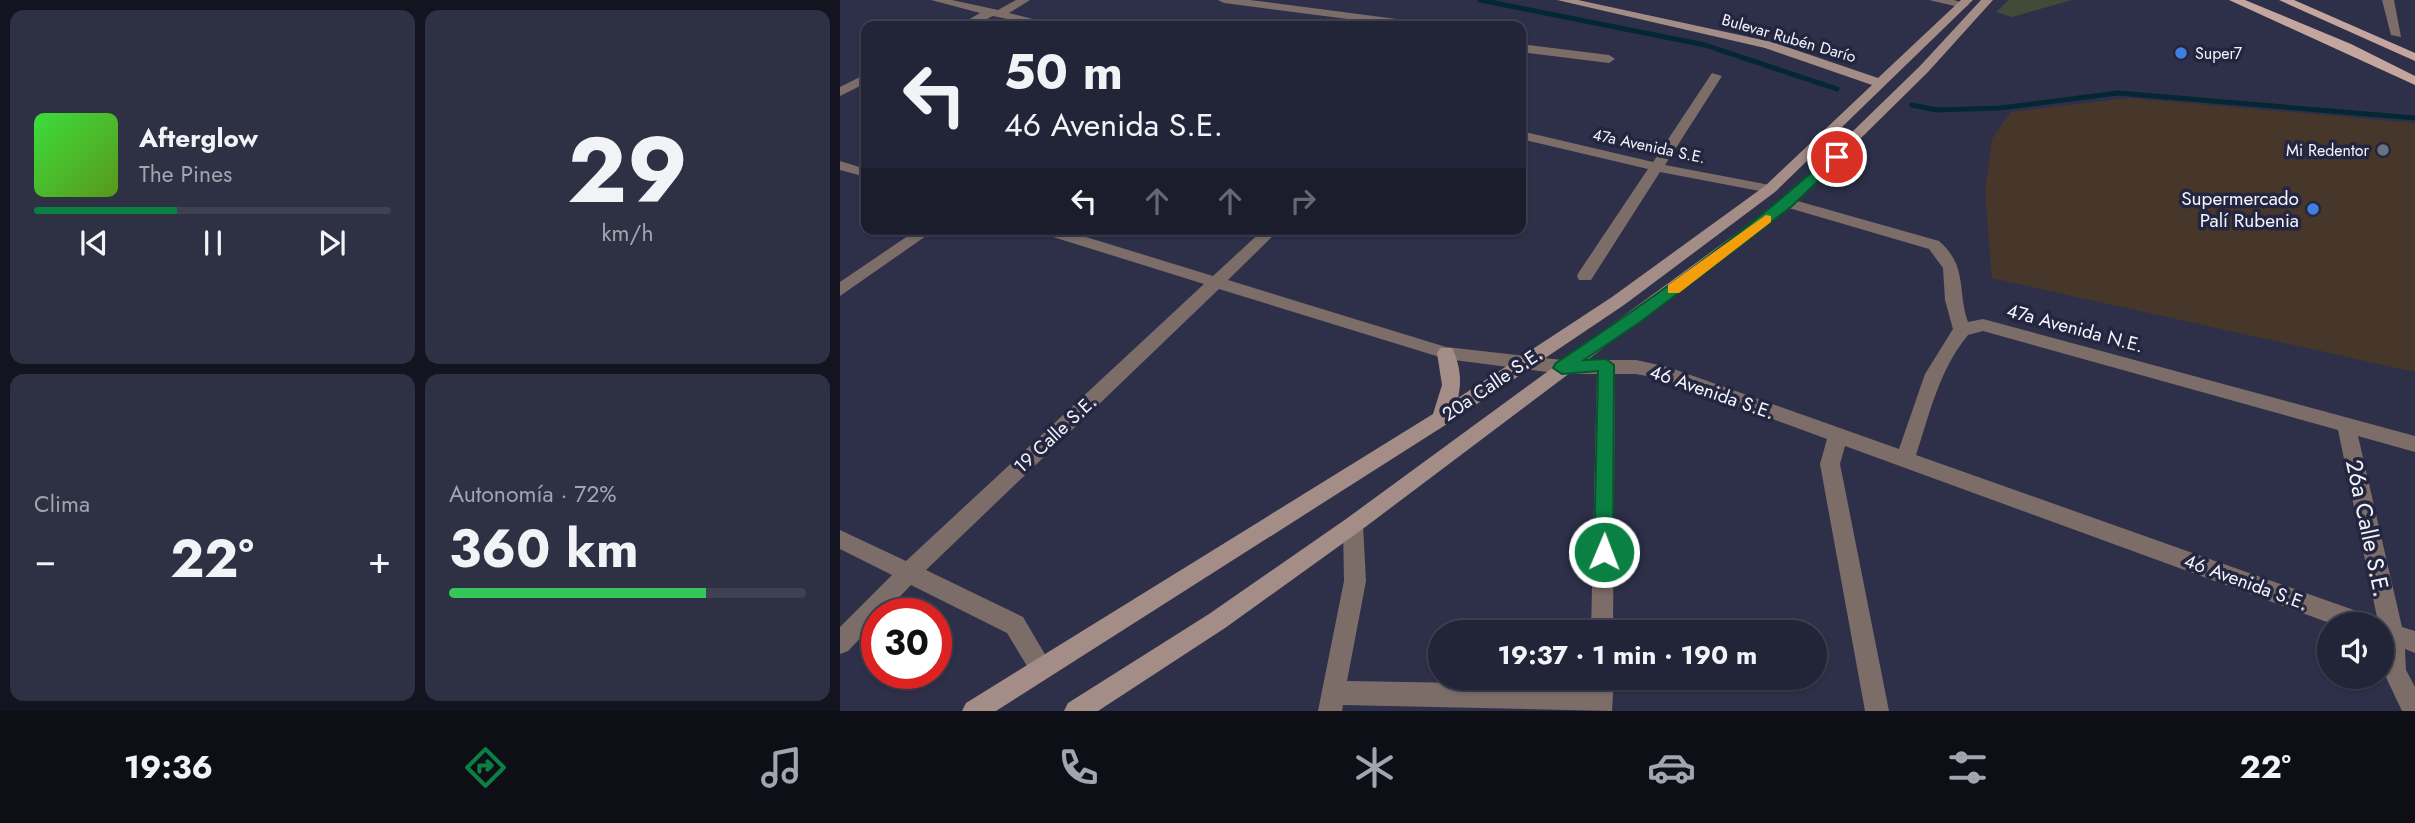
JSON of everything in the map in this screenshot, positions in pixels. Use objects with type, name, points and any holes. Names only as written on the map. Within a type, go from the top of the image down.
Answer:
[{"type":"main road","points":[[2235,0],[2347,47],[2415,81]]},
{"type":"main road","points":[[2263,0],[2415,68]]},
{"type":"main road","points":[[2285,0],[2415,57]]},
{"type":"main road","points":[[2314,0],[2415,44]]},
{"type":"street","points":[[937,0],[1033,21]]},
{"type":"street","points":[[975,21],[1024,0]]},
{"type":"street","points":[[1224,0],[1388,21]]},
{"type":"street","name":"Bulevar Rubén Darío","points":[[1563,0],[1768,45],[1882,84]]},
{"type":"street","points":[[1935,0],[1965,2]]},
{"type":"street","name":"20a Calle S.E.","points":[[1076,711],[1217,621],[1353,525],[1787,203],[1924,69],[1987,0]]},
{"type":"street","points":[[2389,0],[2397,35]]},
{"type":"street","name":"20a Calle S.E.","points":[[974,711],[1440,419],[1618,301],[1770,189],[1965,2]]},
{"type":"street","points":[[1526,49],[1609,59]]},
{"type":"street","points":[[1585,276],[1716,76]]},
{"type":"street","points":[[840,92],[861,81]]},
{"type":"street","name":"47a Avenida S.E.","points":[[1526,136],[1656,167],[1770,189]]},
{"type":"street","points":[[840,165],[861,171]]},
{"type":"street","points":[[1787,203],[1934,245],[1946,255],[1955,274],[1952,298],[1962,330],[1947,346],[1938,364],[1905,460]]},
{"type":"street","points":[[840,290],[920,235]]},
{"type":"street","name":"46 Avenida S.E.","points":[[1061,235],[1446,354],[1562,368],[1606,365],[1668,374],[2329,612]]},
{"type":"street","name":"19 Calle S.E.","points":[[840,643],[909,572],[1267,235]]},
{"type":"street","name":"47a Avenida N.E.","points":[[1962,330],[1983,325],[2415,444]]},
{"type":"street","points":[[1440,419],[1449,402],[1453,384],[1452,368],[1446,354]]},
{"type":"street","points":[[1602,620],[1606,365]]},
{"type":"street","name":"26a Calle S.E.","points":[[2346,425],[2383,612]]},
{"type":"street","points":[[1838,436],[1830,464],[1877,711]]},
{"type":"street","points":[[1353,525],[1354,581],[1332,702],[1601,695]]},
{"type":"street","points":[[840,539],[1015,625],[1041,668]]},
{"type":"street","points":[[2394,635],[2415,642]]},
{"type":"street","name":"26a Calle S.E.","points":[[2394,666],[2414,711]]},
{"type":"street","points":[[2397,711],[2414,711]]},
{"type":"shaded area","points":[[2129,98],[2415,123],[2415,372],[1992,278],[1985,192],[1992,139],[2011,112]]},
{"type":"green space","points":[[2009,0],[2072,0],[2012,17],[1996,12]]},
{"type":"waterway","points":[[1480,0],[1705,45],[1837,89]]},
{"type":"waterway","points":[[1912,105],[1936,110],[2000,108],[2118,93],[2415,118]]},
{"type":"slow traffic","points":[[1673,289],[1766,219]]},
{"type":"place","name":"Super7","points":[[2181,53]]},
{"type":"place","name":"Mi Redentor","points":[[2383,150]]},
{"type":"place","name":"Supermercado Palí Rubenia","points":[[2313,209]]},
{"type":"route","points":[[1604,552],[1606,365],[1562,368],[1637,316],[1787,203],[1837,157]]}]
